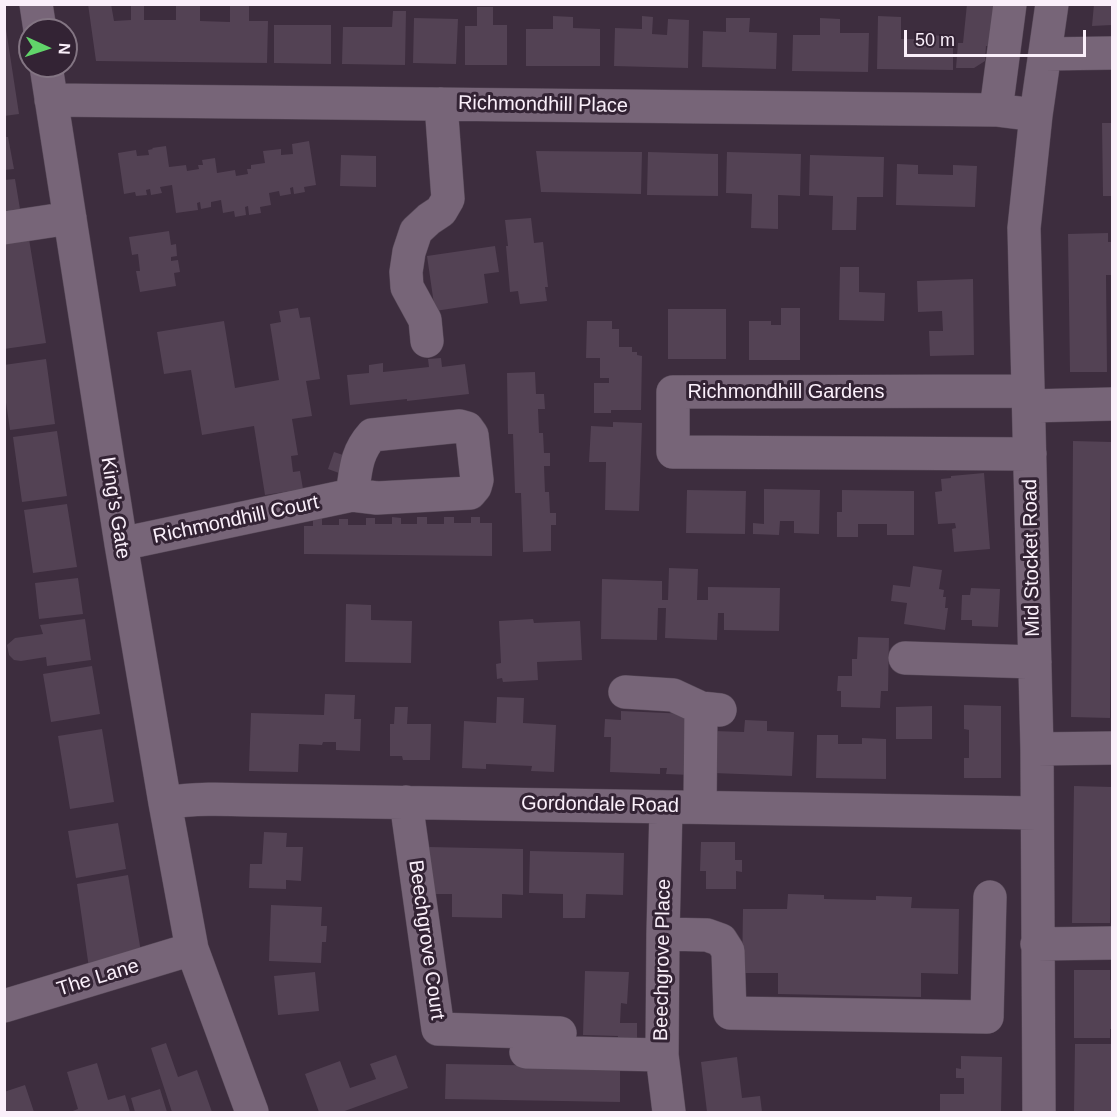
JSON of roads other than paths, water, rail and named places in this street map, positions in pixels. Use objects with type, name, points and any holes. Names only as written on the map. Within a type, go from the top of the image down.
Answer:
[{"type":"street","points":[[996,110],[1010,4]]},
{"type":"street","name":"Mid Stocket Road","points":[[1039,1113],[1037,749],[1024,228],[1036,114],[1052,4]]},
{"type":"street","points":[[1045,54],[1113,53]]},
{"type":"street","name":"King's Gate","points":[[48,78],[121,544],[192,949],[252,1113]]},
{"type":"street","name":"Richmondhill Place","points":[[51,100],[996,110],[1036,114]]},
{"type":"street","points":[[427,341],[425,320],[407,287],[405,272],[416,231],[441,211],[448,199],[441,104]]},
{"type":"street","points":[[4,228],[70,218]]},
{"type":"street","name":"Richmondhill Gardens","points":[[1028,398],[673,392],[673,452],[1030,454]]},
{"type":"street","points":[[1028,398],[1113,404]]},
{"type":"street","name":"Richmondhill Court","points":[[121,544],[352,495]]},
{"type":"street","points":[[905,658],[1035,662]]},
{"type":"street","points":[[625,692],[673,695],[710,709],[700,807]]},
{"type":"street","points":[[1037,749],[1113,748]]},
{"type":"street","name":"Gordondale Road","points":[[165,803],[211,799],[1036,813]]},
{"type":"street","name":"Beechgrove Court","points":[[406,802],[438,1029],[560,1033]]},
{"type":"street","name":"Beechgrove Place","points":[[666,807],[662,1055],[669,1113]]},
{"type":"street","points":[[663,934],[707,935],[721,940],[728,951],[729,1013],[987,1017],[990,897]]},
{"type":"street","points":[[1037,944],[1113,943]]},
{"type":"street","name":"The Lane","points":[[4,1006],[192,949]]},
{"type":"street","points":[[463,1051],[662,1055]]}]
